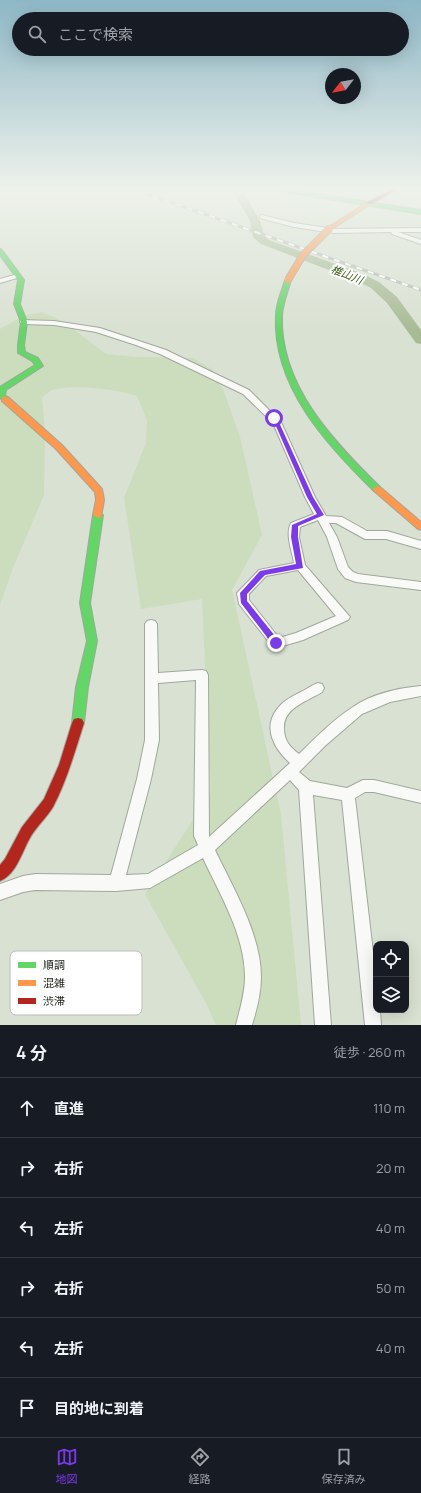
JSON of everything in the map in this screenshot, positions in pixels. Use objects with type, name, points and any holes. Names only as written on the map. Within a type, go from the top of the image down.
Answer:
[{"type":"main road","points":[[322,236],[306,251],[288,280],[281,305],[281,342],[285,361],[299,394],[326,436],[374,487],[421,527]]},
{"type":"main road","points":[[0,251],[20,280],[17,308],[24,322],[21,345],[22,353],[35,360],[39,366],[2,389],[1,395],[59,447],[99,491],[100,500],[85,603],[92,641],[82,687],[77,728],[65,765],[48,803],[27,831],[10,864],[0,874]]},
{"type":"street","points":[[402,236],[421,242]]},
{"type":"street","points":[[0,281],[18,276]]},
{"type":"street","points":[[24,322],[54,323],[114,335],[164,352],[246,392],[277,422],[286,445],[322,518],[343,569],[349,575],[356,578],[421,586]]},
{"type":"street","points":[[300,566],[263,573],[243,593],[243,601],[276,643],[299,637],[344,617],[300,566],[294,537],[295,525],[322,518],[338,519],[365,535],[387,534],[403,541],[421,545]]},
{"type":"street","points":[[116,883],[149,760],[152,740],[151,624]]},
{"type":"street","points":[[151,678],[202,675],[201,836],[208,847],[243,928],[250,953],[253,976],[251,999],[244,1025]]},
{"type":"street","points":[[318,688],[306,697],[286,707],[281,712],[276,723],[281,745],[306,788],[323,1025]]},
{"type":"street","points":[[0,892],[23,884],[35,882],[116,883],[150,881],[208,847],[294,768],[321,741],[358,710],[403,692],[421,691]]},
{"type":"street","points":[[306,788],[348,795],[363,786],[374,786],[421,797]]},
{"type":"street","points":[[348,795],[373,1025]]},
{"type":"green space","points":[[42,312],[64,322],[106,354],[136,357],[193,358],[213,370],[224,392],[240,437],[262,535],[232,590],[281,815],[301,1025],[216,1025],[207,1005],[145,894],[211,792],[202,599],[141,609],[124,498],[146,443],[147,420],[137,396],[106,389],[71,387],[52,390],[42,398],[45,432],[44,495],[13,568],[0,605],[0,329],[23,316]]},
{"type":"waterway","name":"椎山川","points":[[259,236],[265,242],[359,277],[375,285],[392,300],[421,340]]},
{"type":"railway","points":[[266,236],[421,290]]},
{"type":"traffic: fast","points":[[0,251],[21,280],[17,304],[24,322],[21,345],[22,353],[35,360],[39,366],[2,389],[1,395],[5,399]]},
{"type":"traffic: fast","points":[[288,280],[281,302],[279,316],[280,341],[286,365],[296,389],[310,412],[342,454],[377,489]]},
{"type":"traffic: fast","points":[[78,723],[82,687],[92,641],[85,603],[98,515]]},
{"type":"traffic: slow","points":[[288,280],[303,255],[322,236]]},
{"type":"traffic: slow","points":[[5,399],[59,447],[99,491],[100,500],[98,515]]},
{"type":"traffic: slow","points":[[377,489],[421,527]]},
{"type":"traffic: jam","points":[[0,874],[10,864],[27,831],[48,803],[65,765],[78,723]]},
{"type":"route","points":[[274,418],[286,445],[296,462],[310,497],[321,515],[295,525],[294,537],[300,566],[263,573],[243,593],[243,601],[276,643]]}]
